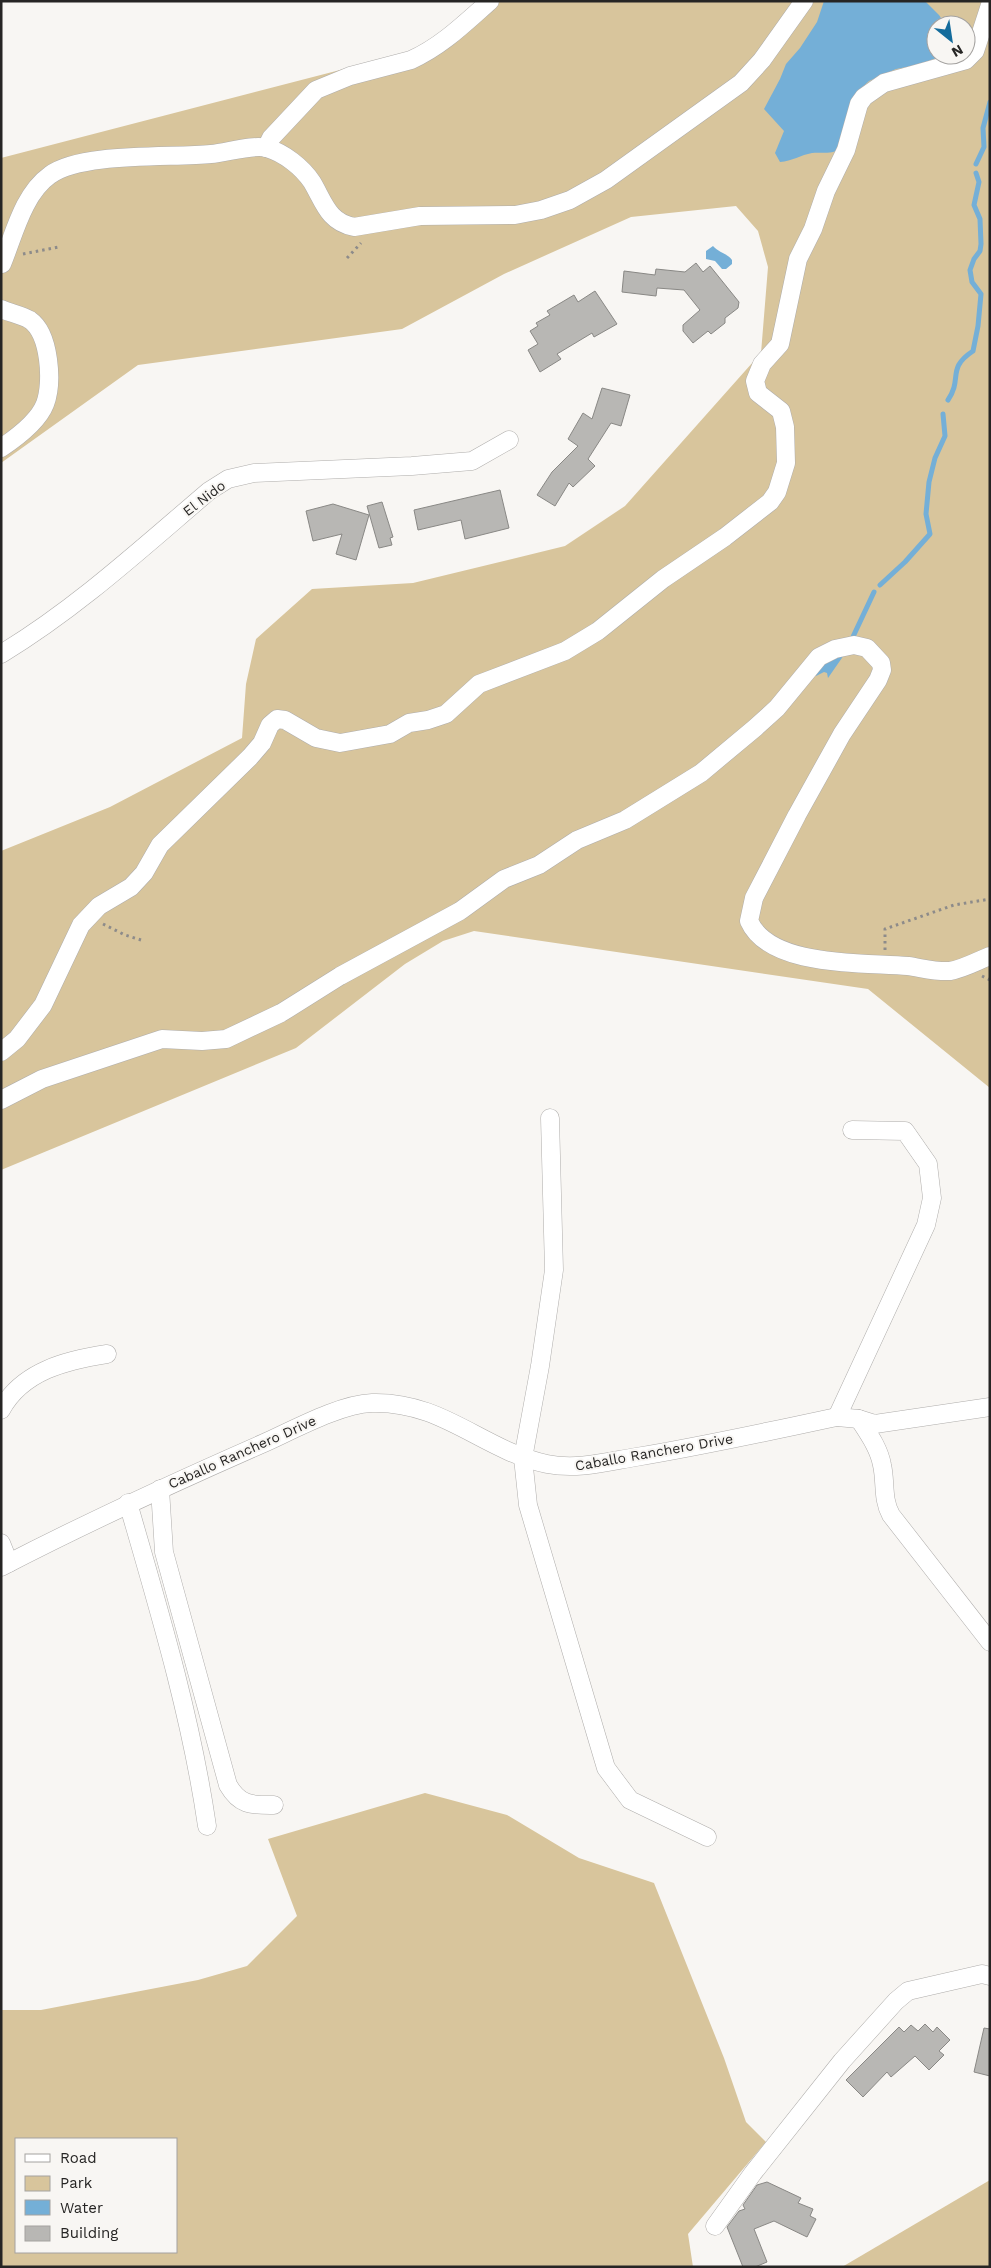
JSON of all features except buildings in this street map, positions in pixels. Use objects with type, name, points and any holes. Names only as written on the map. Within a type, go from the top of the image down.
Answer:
[{"type":"street","points":[[266,148],[271,138],[316,90],[330,83],[411,60],[424,54],[436,47],[490,1]]},
{"type":"street","points":[[1,264],[21,216],[38,186],[50,174],[69,166],[131,157],[196,155],[266,148],[296,164],[312,182],[325,208],[343,225],[365,226],[420,216],[514,215],[541,210],[570,200],[606,180],[741,82],[762,60],[804,1]]},
{"type":"street","points":[[1,1052],[17,1039],[43,1005],[81,926],[99,906],[131,887],[144,873],[160,845],[246,762],[262,743],[270,725],[277,719],[285,720],[316,738],[340,743],[385,736],[409,723],[428,720],[446,714],[479,684],[565,651],[598,631],[663,579],[725,537],[770,502],[777,492],[786,463],[785,427],[781,411],[758,393],[755,380],[762,364],[780,344],[798,259],[813,229],[826,191],[846,150],[859,104],[864,97],[884,84],[966,60],[974,51],[990,5]]},
{"type":"street","points":[[1,309],[30,320],[41,332],[46,348],[48,389],[44,405],[35,420],[1,448]]},
{"type":"street","name":"El Nido","points":[[1,654],[32,636],[74,604],[209,491],[228,479],[254,473],[412,466],[472,461],[509,440]]},
{"type":"street","points":[[1,1100],[42,1079],[162,1038],[202,1041],[226,1039],[258,1025],[340,976],[460,911],[504,879],[539,865],[577,840],[625,820],[659,800],[701,773],[756,728],[777,708],[820,658],[834,649],[854,645],[867,648],[877,657],[882,670],[878,680],[842,734],[797,815],[754,898],[748,920],[761,938],[798,954],[846,964],[887,965],[950,971],[990,956]]},
{"type":"street","points":[[550,1118],[554,1270],[524,1458],[528,1505],[606,1768],[630,1800],[707,1837]]},
{"type":"street","points":[[837,1417],[926,1225],[932,1198],[928,1164],[905,1131],[852,1130]]},
{"type":"street","points":[[1,1410],[13,1392],[28,1379],[41,1372],[64,1362],[107,1354]]},
{"type":"street","name":"Caballo Ranchero Drive","points":[[5,1565],[128,1503],[330,1414],[371,1403],[411,1406],[433,1413],[456,1422],[492,1445],[524,1458],[562,1466],[603,1463],[837,1417],[867,1421],[990,1407]]},
{"type":"street","points":[[990,1414],[867,1421],[882,1463],[885,1504],[990,1642]]},
{"type":"street","points":[[160,1489],[164,1552],[228,1785],[234,1796],[244,1803],[274,1805]]},
{"type":"street","points":[[128,1503],[173,1658],[201,1782],[207,1826]]},
{"type":"street","points":[[1,1542],[5,1565]]},
{"type":"street","points":[[715,2226],[753,2173],[842,2061],[908,1991],[982,1974],[990,1976]]},
{"type":"path","points":[[1,264],[31,252],[59,247]]},
{"type":"path","points":[[887,965],[883,942],[885,929],[954,906],[989,898]]},
{"type":"path","points":[[91,914],[118,932],[141,940]]},
{"type":"green space","points":[[478,1],[990,1],[990,1088],[868,989],[474,931],[443,941],[405,964],[296,1048],[1,1170],[1,851],[110,807],[242,738],[246,684],[256,639],[312,589],[413,583],[565,546],[625,506],[761,353],[768,267],[758,231],[736,206],[631,217],[504,274],[402,329],[138,365],[1,463],[1,158],[425,48]]},
{"type":"green space","points":[[425,1793],[507,1815],[579,1858],[654,1883],[724,2058],[746,2122],[766,2142],[688,2234],[693,2267],[1,2267],[1,2010],[41,2010],[198,1980],[247,1966],[297,1916],[268,1839]]},
{"type":"green space","points":[[990,2180],[990,2267],[842,2267]]},
{"type":"water","points":[[824,1],[925,1],[939,15],[926,15],[926,62],[896,69],[869,81],[856,93],[836,151],[812,153],[780,162],[775,153],[784,131],[764,109],[786,64],[800,48],[817,22]]},
{"type":"water","points":[[713,246],[732,260],[732,264],[726,269],[722,269],[715,261],[706,259],[706,251]]},
{"type":"water","points":[[844,655],[828,678],[827,673],[824,672],[816,676],[817,666],[825,659]]},
{"type":"waterway","points":[[976,164],[984,147],[983,128],[990,102]]},
{"type":"waterway","points":[[948,400],[960,363],[973,351],[978,326],[981,294],[972,282],[970,270],[974,259],[980,251],[981,244],[980,219],[974,205],[979,182],[976,173]]},
{"type":"waterway","points":[[880,585],[905,562],[930,534],[926,514],[929,482],[935,458],[945,436],[943,414]]},
{"type":"waterway","points":[[851,641],[874,592]]}]
